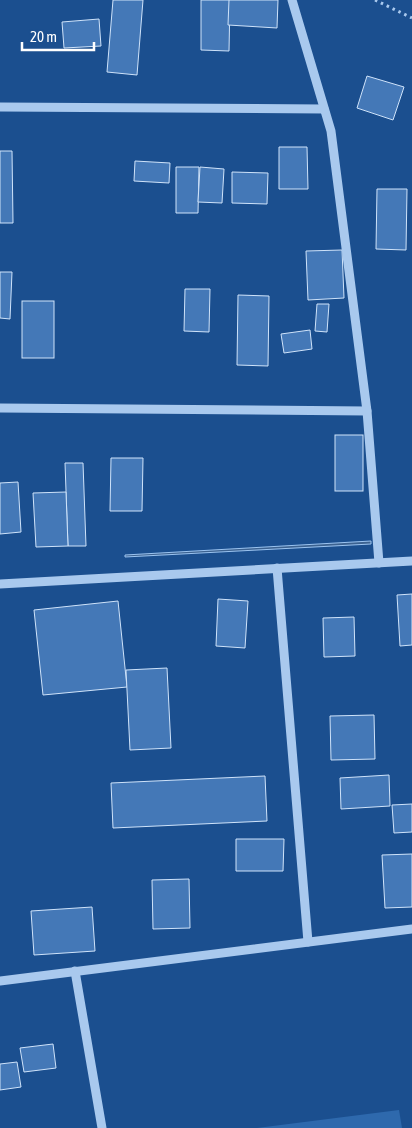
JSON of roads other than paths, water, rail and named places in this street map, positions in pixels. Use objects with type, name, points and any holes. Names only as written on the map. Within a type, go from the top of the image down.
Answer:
[{"type":"street","points":[[292,0],[331,131],[368,411],[379,563]]},
{"type":"street","points":[[0,107],[324,109]]},
{"type":"street","points":[[0,408],[368,411]]},
{"type":"street","points":[[0,584],[412,561]]},
{"type":"street","points":[[277,568],[308,942]]},
{"type":"street","points":[[0,981],[412,929]]},
{"type":"street","points":[[75,972],[102,1128]]}]
